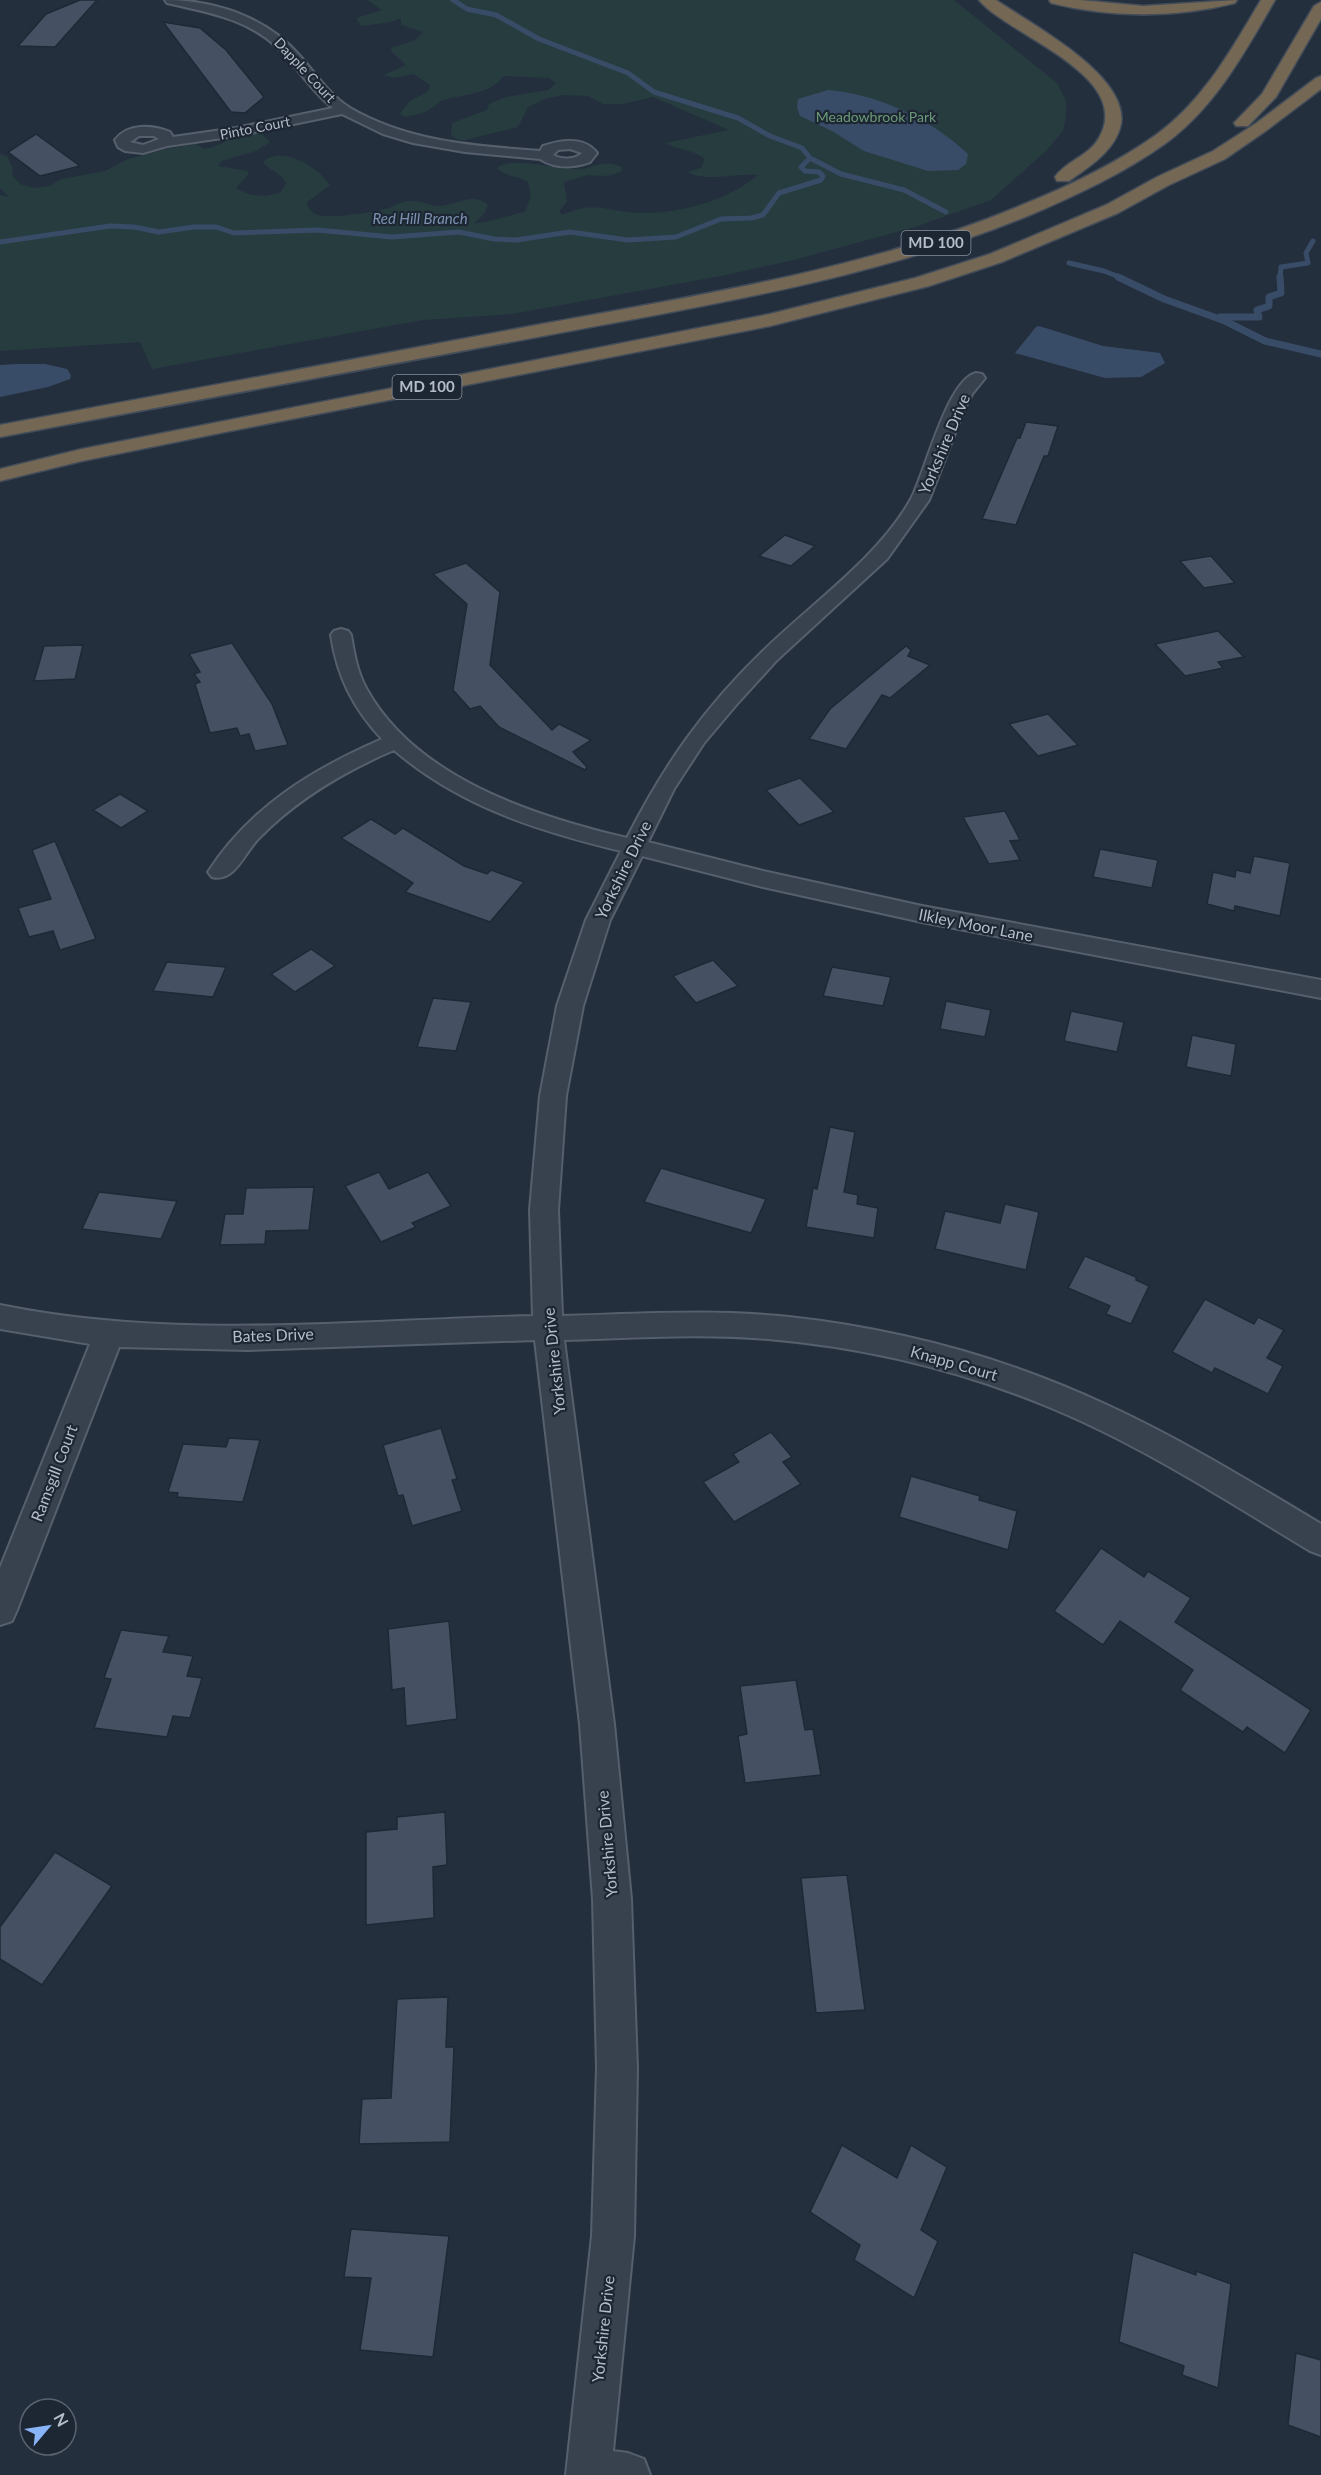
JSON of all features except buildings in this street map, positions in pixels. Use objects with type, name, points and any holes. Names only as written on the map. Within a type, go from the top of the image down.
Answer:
[{"type":"highway","points":[[521,334],[812,272],[877,252],[1003,206],[1047,187],[1080,167],[1102,147],[1113,127],[1114,107],[1107,92],[1094,75],[1080,64],[986,0]]},
{"type":"highway","points":[[1056,0],[1082,5],[1140,10],[1193,8],[1230,0]]},
{"type":"highway","name":"MD 100","points":[[0,431],[740,293],[818,276],[952,238],[1065,193],[1137,154],[1174,128],[1197,107],[1230,64],[1268,0]]},
{"type":"highway","name":"MD 100","points":[[0,475],[225,426],[770,321],[854,301],[996,258],[1112,209],[1164,181],[1224,140],[1268,97],[1321,6]]},
{"type":"highway","points":[[1164,181],[1219,155],[1261,128],[1321,81]]},
{"type":"street","name":"Dapple Court","points":[[171,0],[206,6],[262,28],[286,48],[321,90],[343,110],[391,131],[439,144],[510,154],[545,156]]},
{"type":"street","name":"Pinto Court","points":[[167,141],[214,137],[343,110]]},
{"type":"street","name":"Yorkshire Drive","points":[[602,2473],[613,2236],[617,2068],[612,1899],[597,1724],[548,1328],[544,1210],[553,1096],[570,1006],[598,920],[663,789],[695,740],[728,700],[770,656],[880,555],[920,500],[955,410],[964,392],[976,378]]},
{"type":"street","name":"Ilkley Moor Lane","points":[[341,634],[346,665],[355,688],[373,714],[397,740],[428,765],[495,805],[539,821],[778,884],[867,904],[1321,989]]},
{"type":"street","points":[[220,872],[247,836],[304,787],[346,763],[397,740]]},
{"type":"street","name":"Bates Drive","points":[[0,1317],[108,1336],[219,1337],[548,1328]]},
{"type":"street","name":"Knapp Court","points":[[548,1328],[702,1323],[788,1329],[869,1341],[948,1359],[1019,1382],[1107,1420],[1205,1471],[1321,1541]]},
{"type":"street","name":"Ramsgill Court","points":[[0,1610],[108,1336]]},
{"type":"green space","name":"Meadowbrook Park","points":[[367,0],[954,0],[1057,83],[1066,101],[1066,116],[1063,131],[1046,151],[991,200],[915,227],[794,260],[721,276],[512,314],[423,320],[152,369],[140,342],[0,351],[0,195],[9,197],[0,188],[0,154],[7,156],[13,168],[12,175],[20,184],[34,188],[49,186],[62,179],[105,171],[128,159],[167,149],[195,144],[205,149],[244,135],[262,134],[270,142],[256,151],[222,161],[218,166],[247,171],[249,174],[236,188],[242,191],[258,196],[281,192],[286,183],[284,179],[263,162],[280,155],[309,165],[330,185],[306,203],[315,214],[340,216],[363,213],[389,208],[408,201],[438,206],[477,199],[488,205],[484,214],[474,223],[525,212],[531,196],[528,182],[497,168],[504,164],[523,163],[567,169],[583,169],[603,164],[623,167],[621,172],[607,176],[588,175],[564,182],[567,202],[559,211],[562,215],[584,208],[655,213],[686,208],[717,199],[758,175],[704,177],[688,172],[701,168],[705,159],[696,153],[665,143],[729,130],[653,97],[623,104],[603,104],[588,96],[564,95],[545,99],[528,107],[518,127],[461,141],[451,136],[452,123],[487,110],[489,104],[506,97],[548,90],[556,83],[549,78],[504,76],[484,90],[443,100],[425,112],[404,117],[400,114],[409,102],[428,91],[430,85],[413,74],[394,78],[384,75],[406,65],[392,52],[391,48],[415,40],[423,32],[401,25],[401,18],[391,22],[361,26],[356,18],[382,10]]},
{"type":"water","points":[[828,90],[866,97],[921,119],[968,154],[966,164],[958,170],[928,171],[864,151],[832,131],[800,116],[797,107],[798,99]]},
{"type":"water","points":[[1039,326],[1103,346],[1160,353],[1165,363],[1141,377],[1105,378],[1015,353]]},
{"type":"water","points":[[45,364],[67,369],[71,375],[70,379],[48,387],[0,397],[0,365]]},
{"type":"waterway","name":"Red Hill Branch","points":[[453,0],[467,9],[496,15],[539,39],[628,73],[654,92],[738,118],[770,136],[802,148],[810,158]]},
{"type":"waterway","name":"Red Hill Branch","points":[[0,242],[110,226],[134,227],[159,232],[194,227],[216,227],[234,233],[317,230],[392,237],[459,232],[494,239],[516,240],[570,232],[628,240],[676,237],[721,219],[751,218],[763,215],[779,193],[821,180],[823,176],[819,172],[805,171],[801,167],[810,158]]},
{"type":"waterway","points":[[810,158],[841,174],[904,190],[946,212]]},
{"type":"waterway","points":[[1280,278],[1281,267],[1308,263],[1306,253],[1313,241]]},
{"type":"waterway","points":[[1069,263],[1104,271],[1122,278]]},
{"type":"waterway","points":[[1118,277],[1164,299],[1225,321],[1265,341],[1321,354]]},
{"type":"waterway","points":[[1220,317],[1259,317],[1257,310],[1269,306],[1269,297],[1281,293],[1280,278]]}]
